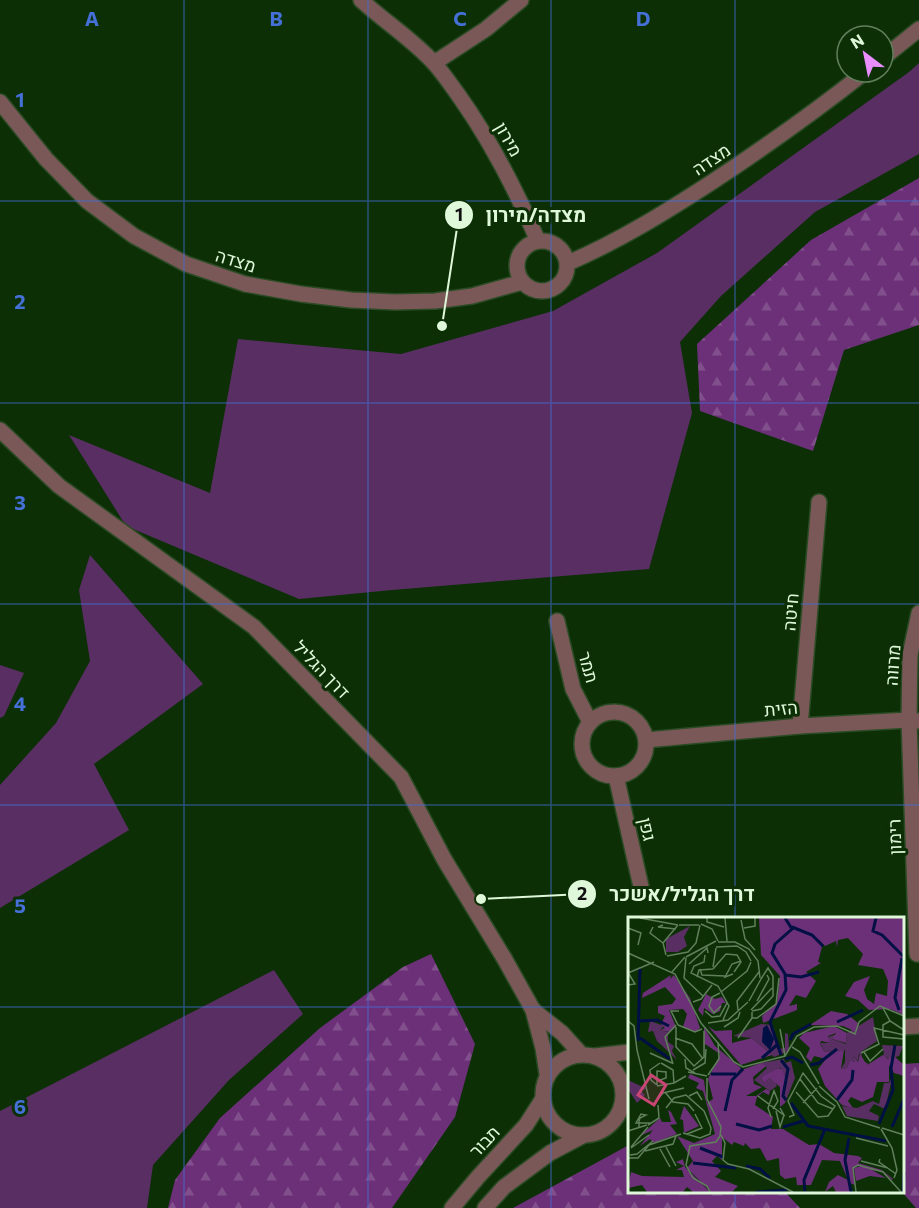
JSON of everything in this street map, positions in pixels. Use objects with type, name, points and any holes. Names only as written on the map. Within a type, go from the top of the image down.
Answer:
[{"type":"street","name":"מירון","points":[[361,0],[434,63],[469,109],[514,188],[538,241]]},
{"type":"street","points":[[434,63],[486,29],[521,0]]},
{"type":"street","points":[[895,48],[919,29]]},
{"type":"street","name":"מצדה","points":[[568,263],[668,211],[788,130],[849,84]]},
{"type":"street","name":"מצדה","points":[[0,102],[46,159],[87,201],[134,236],[192,266],[245,284],[351,300],[435,301],[472,296],[522,282]]},
{"type":"street","points":[[538,241],[554,243],[565,255],[568,263],[561,284],[548,291],[527,287],[522,282],[516,268],[520,253],[530,243],[538,241]]},
{"type":"street","name":"דרך הגליל","points":[[0,430],[59,486],[254,627],[401,777],[444,859],[533,1010],[547,1074]]},
{"type":"street","name":"חיטה","points":[[800,726],[819,502]]},
{"type":"street","name":"מרווה","points":[[914,720],[910,655],[919,613]]},
{"type":"street","name":"תמר","points":[[557,621],[573,688],[590,722]]},
{"type":"street","points":[[611,712],[624,713],[634,719],[642,728],[646,740],[646,748],[639,764],[632,770],[616,776],[599,773],[592,768],[583,754],[582,737],[585,729],[600,715],[611,712]]},
{"type":"street","name":"הזית","points":[[646,740],[800,726],[914,720]]},
{"type":"street","name":"רימון","points":[[914,720],[917,954]]},
{"type":"street","name":"גפן","points":[[616,776],[642,891]]},
{"type":"street","name":"דרך הגליל","points":[[533,1010],[588,1055]]},
{"type":"street","points":[[904,1027],[919,1026]]},
{"type":"street","points":[[588,1055],[607,1062],[615,1070],[621,1080],[625,1107],[605,1128],[584,1135],[572,1134],[552,1122],[545,1112],[542,1100],[547,1074],[567,1057],[588,1055],[628,1052]]},
{"type":"street","name":"תבור","points":[[452,1208],[526,1125],[542,1100]]},
{"type":"street","points":[[485,1208],[504,1186],[550,1153],[584,1135]]},
{"type":"shaded area","points":[[919,63],[919,154],[815,212],[721,296],[680,342],[692,413],[649,569],[299,599],[126,526],[69,435],[210,493],[238,339],[401,354],[553,311],[657,253]]},
{"type":"shaded area","points":[[90,555],[203,684],[94,764],[129,830],[0,908],[0,785],[56,723],[90,661],[79,590]]},
{"type":"shaded area","points":[[0,665],[24,673],[4,716],[0,718]]},
{"type":"shaded area","points":[[274,970],[303,1014],[229,1080],[153,1165],[147,1208],[0,1208],[0,1111]]},
{"type":"green space","points":[[919,178],[919,325],[844,350],[813,451],[700,411],[697,344],[811,240]]},
{"type":"green space","points":[[431,954],[475,1044],[455,1117],[392,1208],[168,1208],[175,1180],[220,1118],[320,1028],[403,967]]},
{"type":"green space","points":[[919,1063],[919,1208],[916,1208],[903,1193],[904,1064]]},
{"type":"green space","points":[[628,1146],[628,1193],[786,1193],[800,1208],[513,1208]]},
{"type":"place","name":"מצדה/מירון","points":[[442,326]]},
{"type":"place","name":"דרך הגליל/אשכר","points":[[481,899]]}]
